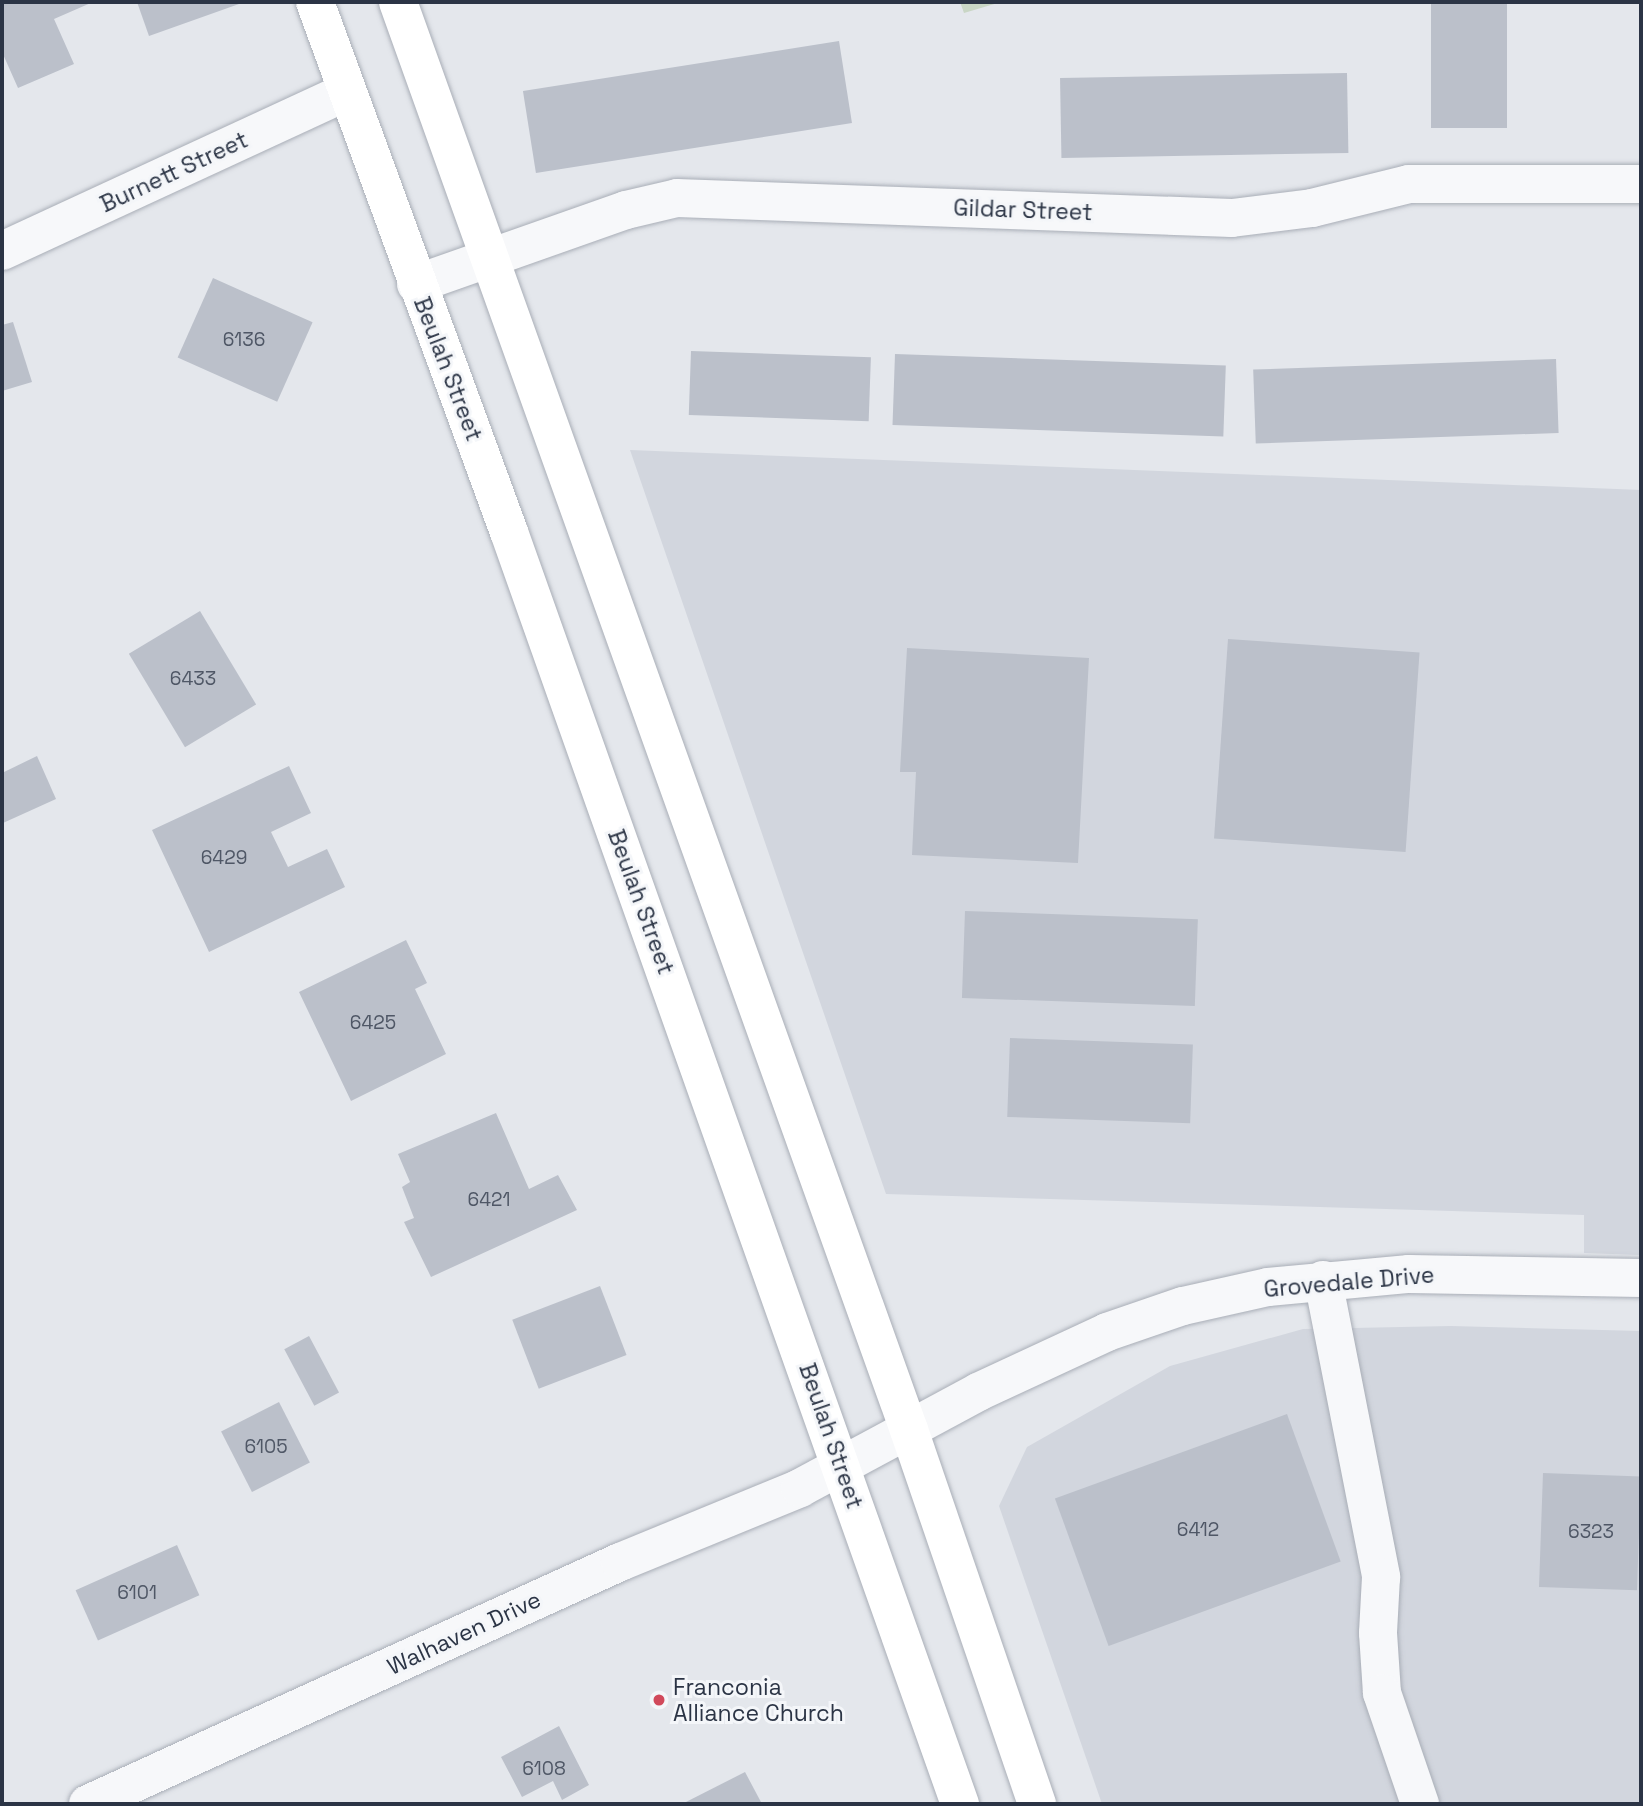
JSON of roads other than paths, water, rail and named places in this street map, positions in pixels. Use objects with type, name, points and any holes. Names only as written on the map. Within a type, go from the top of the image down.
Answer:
[{"type":"main road","name":"Beulah Street","points":[[315,2],[416,284],[514,544],[960,1804]]},
{"type":"main road","points":[[398,2],[909,1430],[1037,1804]]},
{"type":"street","name":"Burnett Street","points":[[2,251],[346,92]]},
{"type":"street","name":"Gildar Street","points":[[416,284],[626,210],[677,198],[1232,218],[1312,208],[1409,184],[1641,184]]},
{"type":"street","name":"Grovedale Drive","points":[[842,1465],[1107,1332],[1184,1306],[1323,1280],[1462,1273],[1641,1278]]},
{"type":"street","points":[[1323,1280],[1381,1577],[1377,1633],[1382,1693],[1420,1804]]},
{"type":"street","name":"Walhaven Drive","points":[[94,1803],[842,1465]]},
{"type":"place","name":"Franconia Alliance Church","points":[[659,1700]]}]
